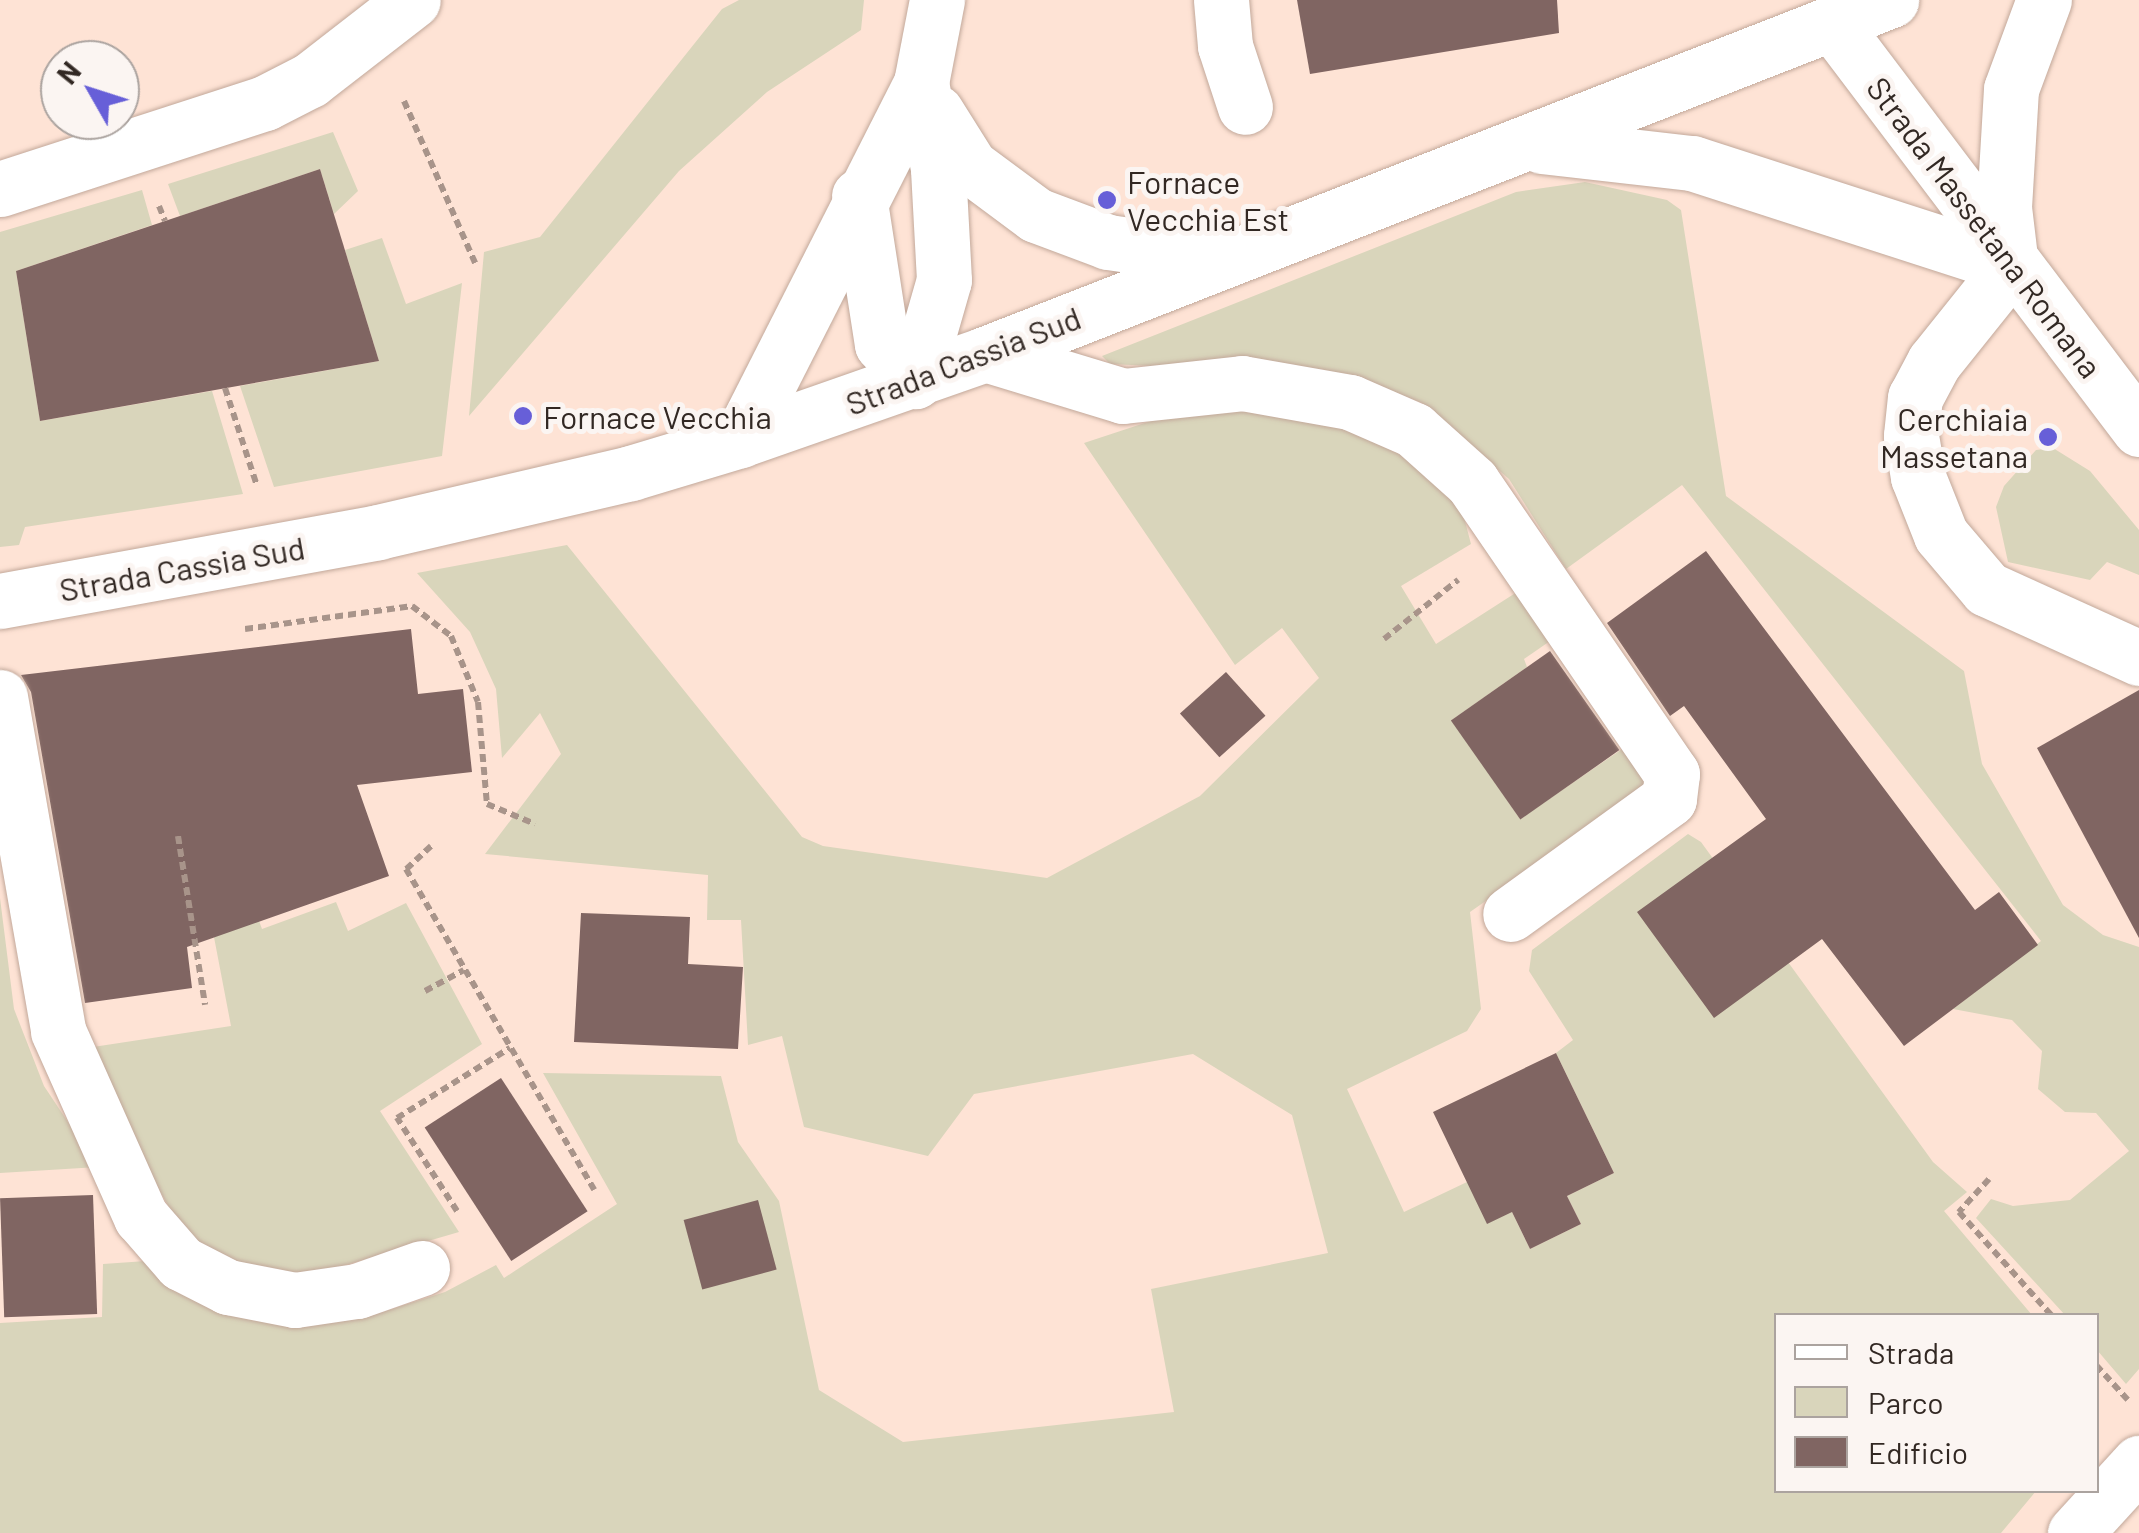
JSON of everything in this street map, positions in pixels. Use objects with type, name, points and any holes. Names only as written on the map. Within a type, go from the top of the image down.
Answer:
[{"type":"main road","points":[[0,190],[264,104],[310,80],[413,0]]},
{"type":"main road","points":[[740,440],[859,196],[921,82],[938,0]]},
{"type":"main road","points":[[1221,0],[1226,46],[1245,107]]},
{"type":"main road","name":"Strada Cassia Sud","points":[[0,601],[378,532],[614,478],[740,440],[985,354],[1892,0]]},
{"type":"main road","points":[[2044,0],[2011,89],[2004,207],[2012,266],[1934,362],[1915,396],[1918,477],[1940,535],[1987,588],[2139,658]]},
{"type":"main road","name":"Strada Massetana Romana","points":[[1832,23],[2139,429]]},
{"type":"main road","points":[[921,82],[970,166],[1036,215],[1108,242],[1224,259]]},
{"type":"main road","points":[[914,381],[944,280],[938,168],[921,82]]},
{"type":"main road","points":[[1520,146],[1612,150],[1692,163],[2012,266]]},
{"type":"main road","points":[[859,196],[882,344],[914,381]]},
{"type":"main road","points":[[985,354],[1123,396],[1242,383],[1350,402],[1386,415],[1440,450],[1506,535],[1672,774],[1670,800],[1510,914]]},
{"type":"main road","points":[[0,697],[55,1019],[142,1216],[181,1263],[228,1287],[294,1300],[357,1291],[422,1268]]},
{"type":"main road","points":[[2074,1533],[2139,1464]]},
{"type":"path","points":[[404,101],[475,263]]},
{"type":"path","points":[[226,388],[262,502]]},
{"type":"path","points":[[1384,639],[1506,535]]},
{"type":"path","points":[[242,630],[412,606],[451,636],[478,702],[487,804],[535,824]]},
{"type":"path","points":[[178,836],[205,1005]]},
{"type":"path","points":[[431,846],[406,869],[594,1190]]},
{"type":"path","points":[[425,991],[464,970]]},
{"type":"path","points":[[422,1268],[476,1240],[397,1118],[510,1048]]},
{"type":"path","points":[[1989,1179],[1958,1212],[2049,1313]]},
{"type":"path","points":[[2099,1368],[2139,1412]]},
{"type":"green space","points":[[739,0],[864,0],[861,30],[767,92],[679,171],[469,416],[484,252],[540,237],[722,9]]},
{"type":"green space","points":[[333,132],[358,191],[334,214],[320,169],[180,216],[168,184]]},
{"type":"green space","points":[[1585,182],[1667,200],[1681,210],[1726,496],[1964,671],[1982,764],[2063,905],[2103,935],[2139,947],[2139,1369],[2126,1384],[2099,1352],[2099,1313],[2063,1313],[1976,1218],[1991,1199],[2013,1206],[2070,1200],[2129,1151],[2096,1113],[2065,1112],[2038,1089],[2042,1051],[2012,1020],[1953,1009],[2041,941],[1682,485],[1566,569],[1509,479],[1422,403],[1350,375],[1110,364],[1102,356],[1516,192]]},
{"type":"green space","points":[[142,190],[152,225],[16,271],[40,421],[212,391],[243,494],[25,527],[19,545],[0,547],[0,232]]},
{"type":"green space","points":[[382,238],[406,304],[462,283],[442,456],[274,487],[240,386],[379,361],[345,250]]},
{"type":"green space","points":[[1233,405],[1307,411],[1396,441],[1462,510],[1471,544],[1401,586],[1436,644],[1517,592],[1553,639],[1524,659],[1527,667],[1452,720],[1520,819],[1625,747],[1651,785],[1470,912],[1481,1009],[1467,1031],[1347,1089],[1404,1212],[1467,1182],[1512,1212],[1530,1249],[1581,1224],[1567,1196],[1614,1173],[1556,1053],[1573,1040],[1529,971],[1532,950],[1688,834],[1701,842],[1933,1162],[1967,1192],[1944,1211],[2030,1313],[1774,1313],[1774,1493],[2034,1493],[2001,1533],[0,1533],[0,1323],[102,1317],[103,1264],[146,1261],[292,1320],[370,1316],[445,1292],[496,1265],[504,1278],[617,1204],[543,1073],[721,1076],[738,1142],[779,1201],[819,1390],[903,1442],[1174,1412],[1151,1289],[1328,1253],[1292,1115],[1193,1054],[974,1094],[928,1156],[804,1127],[782,1036],[748,1045],[741,920],[707,920],[708,875],[485,854],[561,754],[540,713],[502,758],[496,689],[470,632],[417,573],[567,545],[802,837],[823,846],[1047,878],[1200,796],[1319,678],[1282,628],[1235,665],[1084,443],[1175,413]]},
{"type":"green space","points":[[2053,448],[2090,471],[2139,530],[2139,575],[2107,562],[2090,580],[2008,562],[1996,507],[2004,486],[2036,450]]},
{"type":"green space","points":[[196,843],[233,850],[262,929],[336,902],[348,931],[406,903],[482,1044],[380,1111],[459,1232],[298,1279],[253,1271],[204,1249],[179,1224],[131,1142],[93,1047],[231,1026]]},
{"type":"green space","points":[[0,898],[14,1009],[44,1086],[98,1167],[0,1173]]},
{"type":"building","points":[[1297,0],[1557,0],[1559,33],[1310,74]]},
{"type":"building","points":[[320,169],[379,361],[40,421],[16,271]]},
{"type":"building","points":[[1706,551],[1975,910],[1999,892],[2038,945],[1904,1046],[1822,939],[1714,1018],[1637,912],[1766,819],[1684,706],[1670,716],[1607,623]]},
{"type":"building","points":[[411,629],[418,694],[463,689],[472,772],[357,785],[389,876],[187,947],[192,988],[85,1003],[31,692],[21,675]]},
{"type":"building","points":[[1550,651],[1619,750],[1520,820],[1451,720]]},
{"type":"building","points":[[1226,672],[1265,716],[1219,757],[1180,713]]},
{"type":"building","points":[[2139,690],[2139,938],[2037,748]]},
{"type":"building","points":[[581,913],[690,917],[688,964],[743,967],[738,1049],[574,1042]]},
{"type":"building","points":[[1556,1053],[1614,1173],[1567,1196],[1581,1224],[1530,1249],[1512,1212],[1487,1224],[1433,1112]]},
{"type":"building","points":[[501,1078],[588,1211],[511,1261],[425,1128]]},
{"type":"building","points":[[93,1195],[97,1314],[4,1317],[0,1198]]},
{"type":"building","points":[[758,1200],[777,1270],[702,1289],[684,1220]]},
{"type":"place","name":"Fornace Vecchia Est","points":[[1107,200]]},
{"type":"place","name":"Fornace Vecchia","points":[[523,416]]},
{"type":"place","name":"Cerchiaia Massetana","points":[[2048,437]]}]
